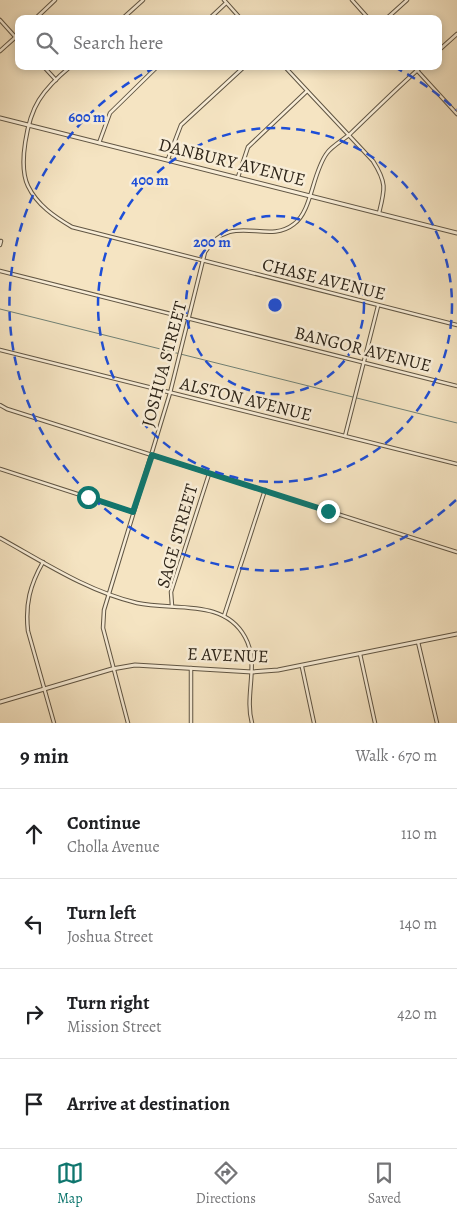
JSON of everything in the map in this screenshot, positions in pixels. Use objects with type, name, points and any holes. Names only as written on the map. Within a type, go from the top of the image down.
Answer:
[{"type":"street","points":[[39,15],[55,0]]},
{"type":"street","points":[[126,15],[143,0]]},
{"type":"street","points":[[352,0],[365,15]]},
{"type":"street","points":[[390,15],[407,0]]},
{"type":"street","points":[[213,15],[225,1],[237,15]]},
{"type":"street","points":[[0,20],[15,37],[0,51]]},
{"type":"street","points":[[442,47],[457,34]]},
{"type":"street","points":[[47,70],[56,80]]},
{"type":"street","name":"CHASE AVENUE","points":[[67,70],[38,101],[23,156],[24,172],[28,186],[38,202],[54,216],[72,227],[457,325]]},
{"type":"street","points":[[98,143],[110,113],[154,70]]},
{"type":"street","points":[[168,160],[181,125],[241,70]]},
{"type":"street","points":[[288,70],[373,161],[384,178],[384,192],[379,213]]},
{"type":"street","points":[[417,71],[457,114]]},
{"type":"street","name":"JOSHUA STREET","points":[[128,723],[112,669],[103,628],[108,594],[170,393],[190,318],[202,261],[210,244],[224,234],[244,229],[275,232],[290,227],[301,218],[316,172],[328,152],[417,71]]},
{"type":"street","points":[[238,176],[248,147],[307,91]]},
{"type":"street","name":"DANBURY AVENUE","points":[[0,118],[238,176],[308,196],[457,233]]},
{"type":"street","name":"BANGOR AVENUE","points":[[0,271],[457,386]]},
{"type":"street","points":[[344,436],[378,306]]},
{"type":"street","name":"ALSTON AVENUE","points":[[0,350],[457,464]]},
{"type":"street","points":[[0,404],[7,409],[457,552]]},
{"type":"street","points":[[0,469],[133,512]]},
{"type":"street","name":"SAGE STREET","points":[[172,606],[171,592],[209,474]]},
{"type":"street","points":[[224,616],[265,490]]},
{"type":"street","points":[[0,538],[75,582],[139,604],[202,608],[224,616],[238,626],[246,637],[251,653],[252,672],[249,714],[252,723]]},
{"type":"street","points":[[43,562],[32,583],[27,616],[28,630],[54,723]]},
{"type":"street","name":"E AVENUE","points":[[0,702],[112,669],[136,665],[252,672],[302,666],[457,634]]},
{"type":"street","points":[[418,642],[437,723]]},
{"type":"street","points":[[360,654],[375,723]]},
{"type":"street","points":[[302,666],[314,723]]},
{"type":"street","points":[[191,668],[191,723]]},
{"type":"waterway","points":[[0,309],[457,423]]},
{"type":"route","points":[[88,497],[133,512],[152,455],[328,511]]}]
